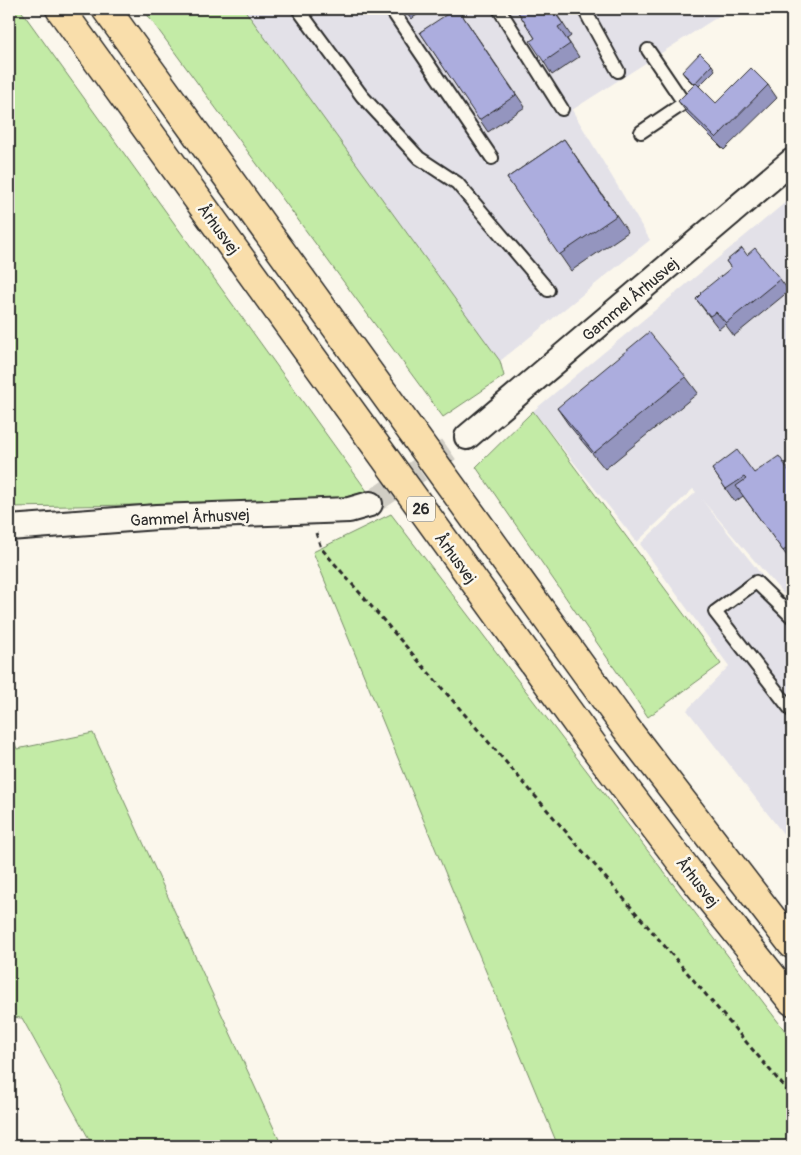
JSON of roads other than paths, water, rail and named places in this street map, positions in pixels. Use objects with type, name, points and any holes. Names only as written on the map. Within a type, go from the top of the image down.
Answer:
[{"type":"main road","name":"Århusvej","points":[[60,9],[597,751],[691,875],[792,1001]]},
{"type":"main road","name":"26","points":[[106,9],[626,728],[792,944]]},
{"type":"street","name":"Gammel Århusvej","points":[[467,437],[792,161]]},
{"type":"street","name":"Gammel Århusvej","points":[[9,528],[157,517],[349,510],[370,504]]},
{"type":"lane","points":[[298,9],[362,96],[419,158],[457,183],[548,290]]},
{"type":"lane","points":[[390,9],[492,158]]},
{"type":"lane","points":[[584,9],[618,71]]},
{"type":"lane","points":[[504,10],[562,109]]},
{"type":"lane","points":[[641,132],[684,103],[648,50]]},
{"type":"lane","points":[[792,617],[756,582],[715,612],[792,711]]},
{"type":"tunnel","points":[[370,504],[467,437]]}]
